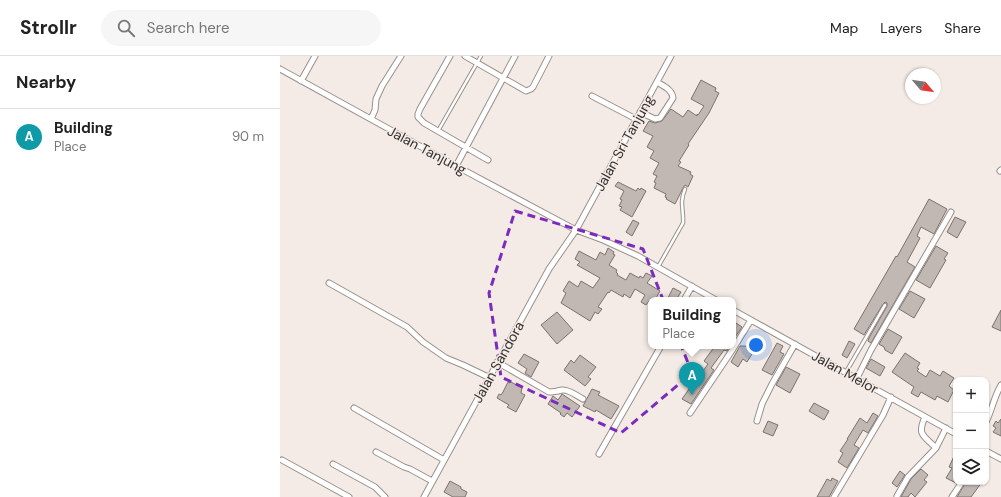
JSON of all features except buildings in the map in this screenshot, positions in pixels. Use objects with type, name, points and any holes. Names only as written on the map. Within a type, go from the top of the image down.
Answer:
[{"type":"street","points":[[300,81],[315,56]]},
{"type":"street","points":[[371,119],[375,110],[376,99],[382,86],[401,56]]},
{"type":"street","points":[[450,56],[420,109],[418,117],[438,132],[488,160]]},
{"type":"street","points":[[465,56],[523,89],[528,90],[533,87],[549,56]]},
{"type":"street","points":[[457,164],[514,56]]},
{"type":"street","name":"Jalan Sri Tanjung","points":[[576,230],[634,118],[640,112],[671,56]]},
{"type":"street","name":"Jalan Tanjung","points":[[280,69],[576,230]]},
{"type":"street","points":[[640,112],[655,119],[660,118],[673,98],[670,90],[657,82]]},
{"type":"street","points":[[592,96],[634,118]]},
{"type":"street","points":[[857,378],[871,350],[951,212]]},
{"type":"street","points":[[576,230],[620,247],[711,297]]},
{"type":"street","name":"Jalan Sandora","points":[[424,497],[488,376],[549,269],[576,230]]},
{"type":"street","points":[[329,283],[407,327],[423,342],[446,358],[488,376]]},
{"type":"street","points":[[686,297],[692,286]]},
{"type":"street","name":"Jalan Melor","points":[[736,312],[953,432]]},
{"type":"street","points":[[736,345],[751,320]]},
{"type":"street","points":[[758,421],[762,404],[795,344]]},
{"type":"street","points":[[599,454],[659,349]]},
{"type":"street","points":[[690,413],[734,349]]},
{"type":"street","points":[[497,362],[549,392],[567,390],[583,399]]},
{"type":"street","points":[[989,417],[997,392],[1001,385]]},
{"type":"street","points":[[834,497],[883,415],[891,397]]},
{"type":"street","points":[[354,408],[443,459]]},
{"type":"street","points":[[925,417],[921,426],[921,431],[936,448]]},
{"type":"street","points":[[897,496],[908,477],[936,448],[946,428]]},
{"type":"street","points":[[376,452],[432,481]]},
{"type":"street","points":[[989,453],[1001,459]]},
{"type":"street","points":[[282,460],[349,497]]},
{"type":"street","points":[[333,464],[375,487],[385,497]]},
{"type":"street","points":[[952,497],[960,485]]},
{"type":"lane","points":[[438,132],[481,56]]},
{"type":"lane","points":[[658,267],[683,223],[681,203],[682,195],[685,189]]},
{"type":"lane","points":[[846,372],[885,305]]},
{"type":"highlighted area","points":[[515,211],[643,249],[692,373],[621,433],[501,377],[489,293]]},
{"type":"place","name":"Building","points":[[692,395]]}]
